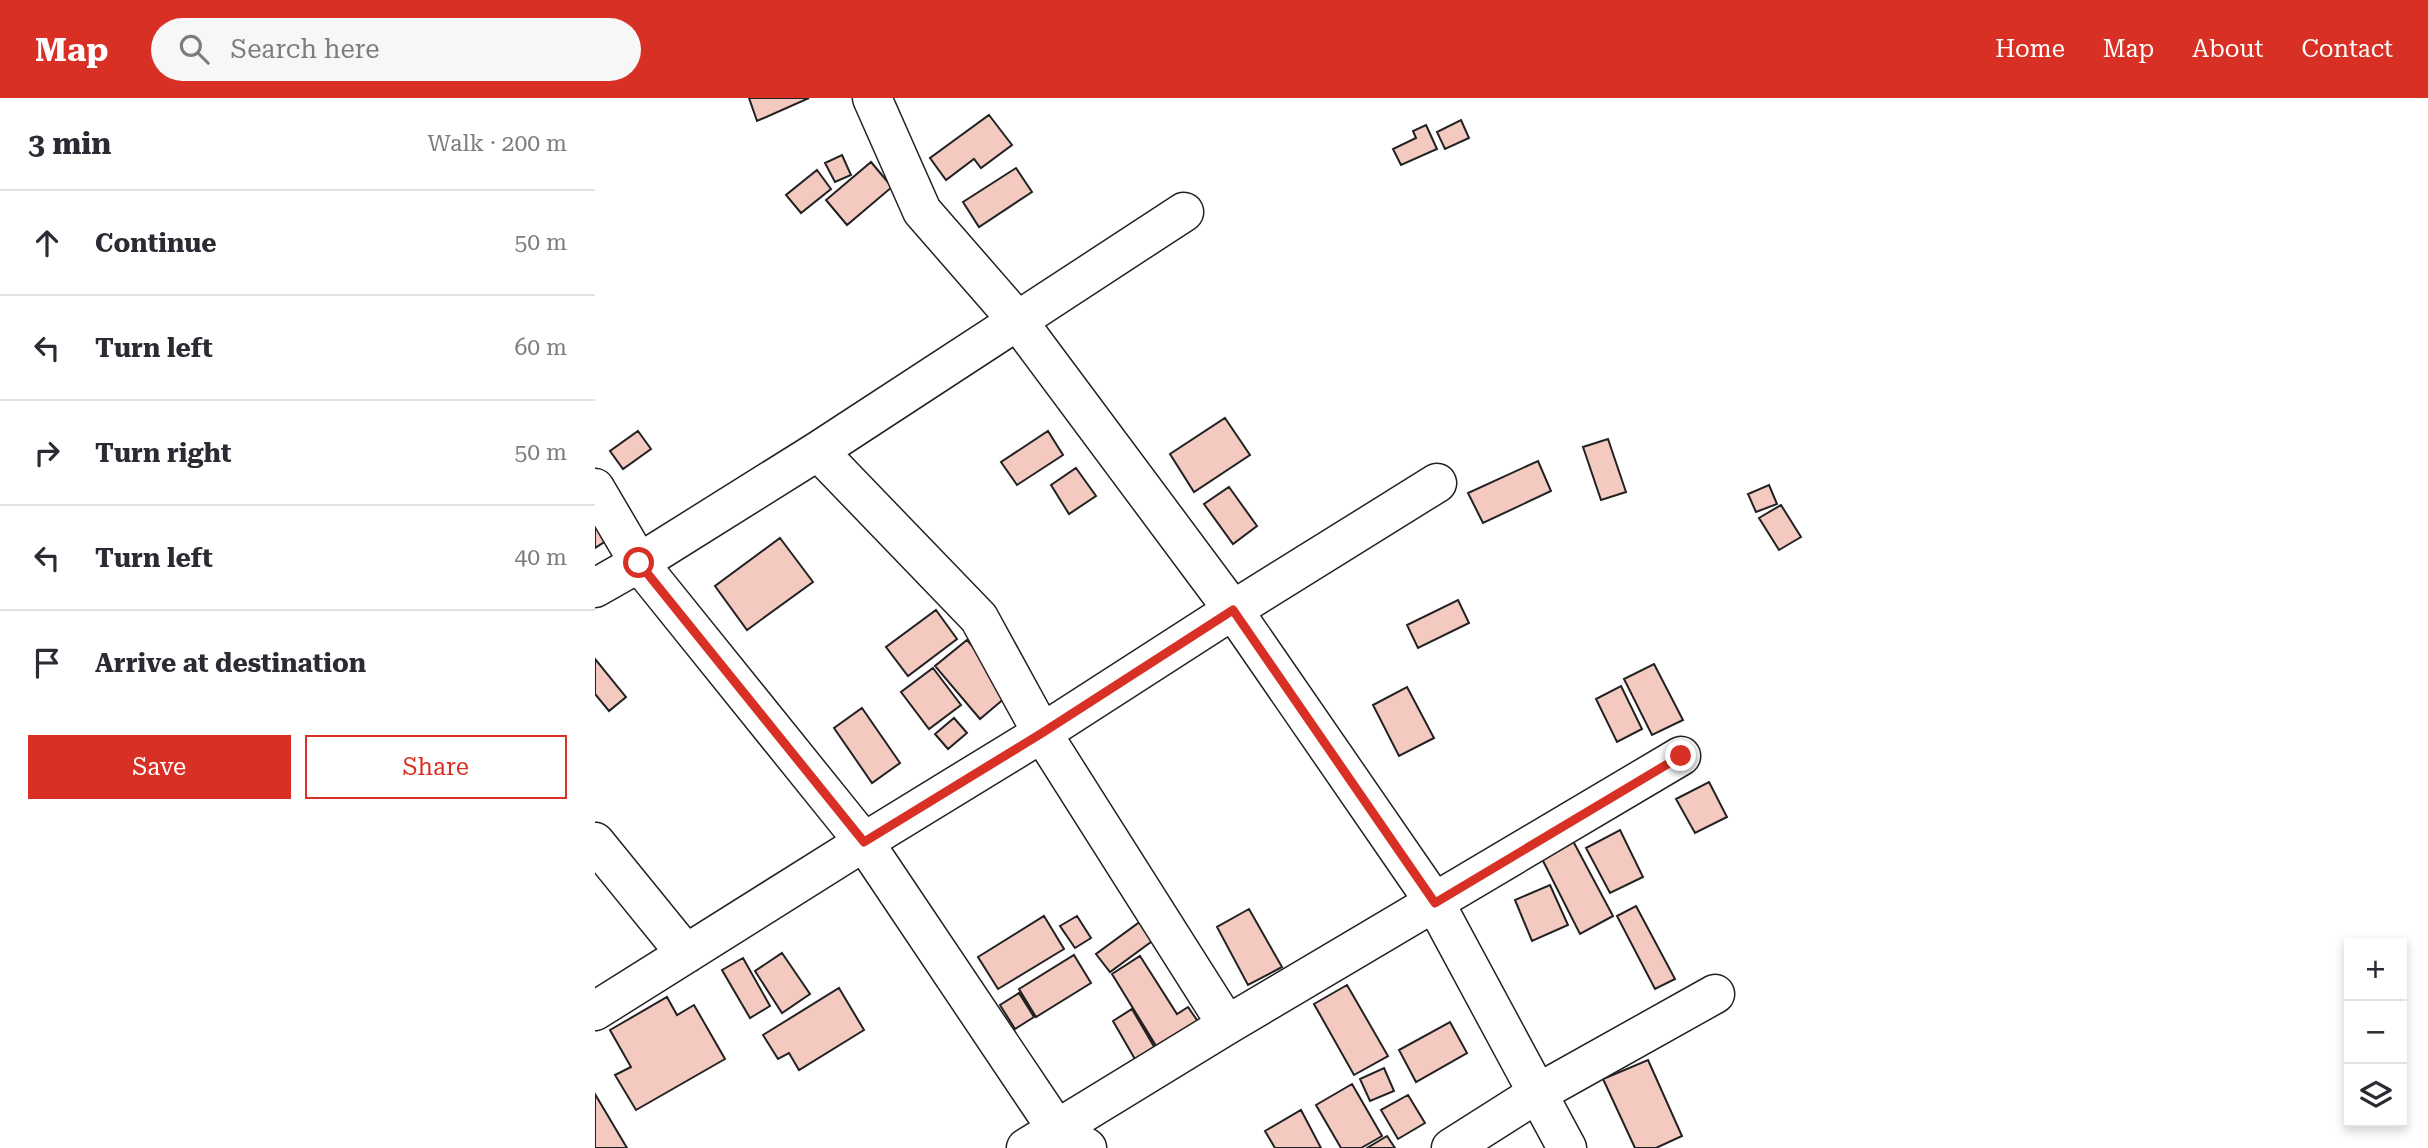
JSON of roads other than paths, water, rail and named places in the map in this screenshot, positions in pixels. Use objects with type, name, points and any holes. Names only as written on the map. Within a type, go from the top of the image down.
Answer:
[{"type":"street","points":[[872,98],[922,211],[1017,320],[1233,610],[1435,903],[1567,1148]]},
{"type":"street","points":[[595,588],[818,451],[1184,212]]},
{"type":"street","points":[[818,451],[979,618],[1042,733],[1227,1025]]},
{"type":"street","points":[[595,1011],[1437,483]]},
{"type":"street","points":[[595,488],[639,563],[864,842],[1056,1141],[1227,1025],[1681,756]]},
{"type":"street","points":[[595,842],[686,954]]},
{"type":"street","points":[[1451,1148],[1538,1093],[1715,994]]}]
